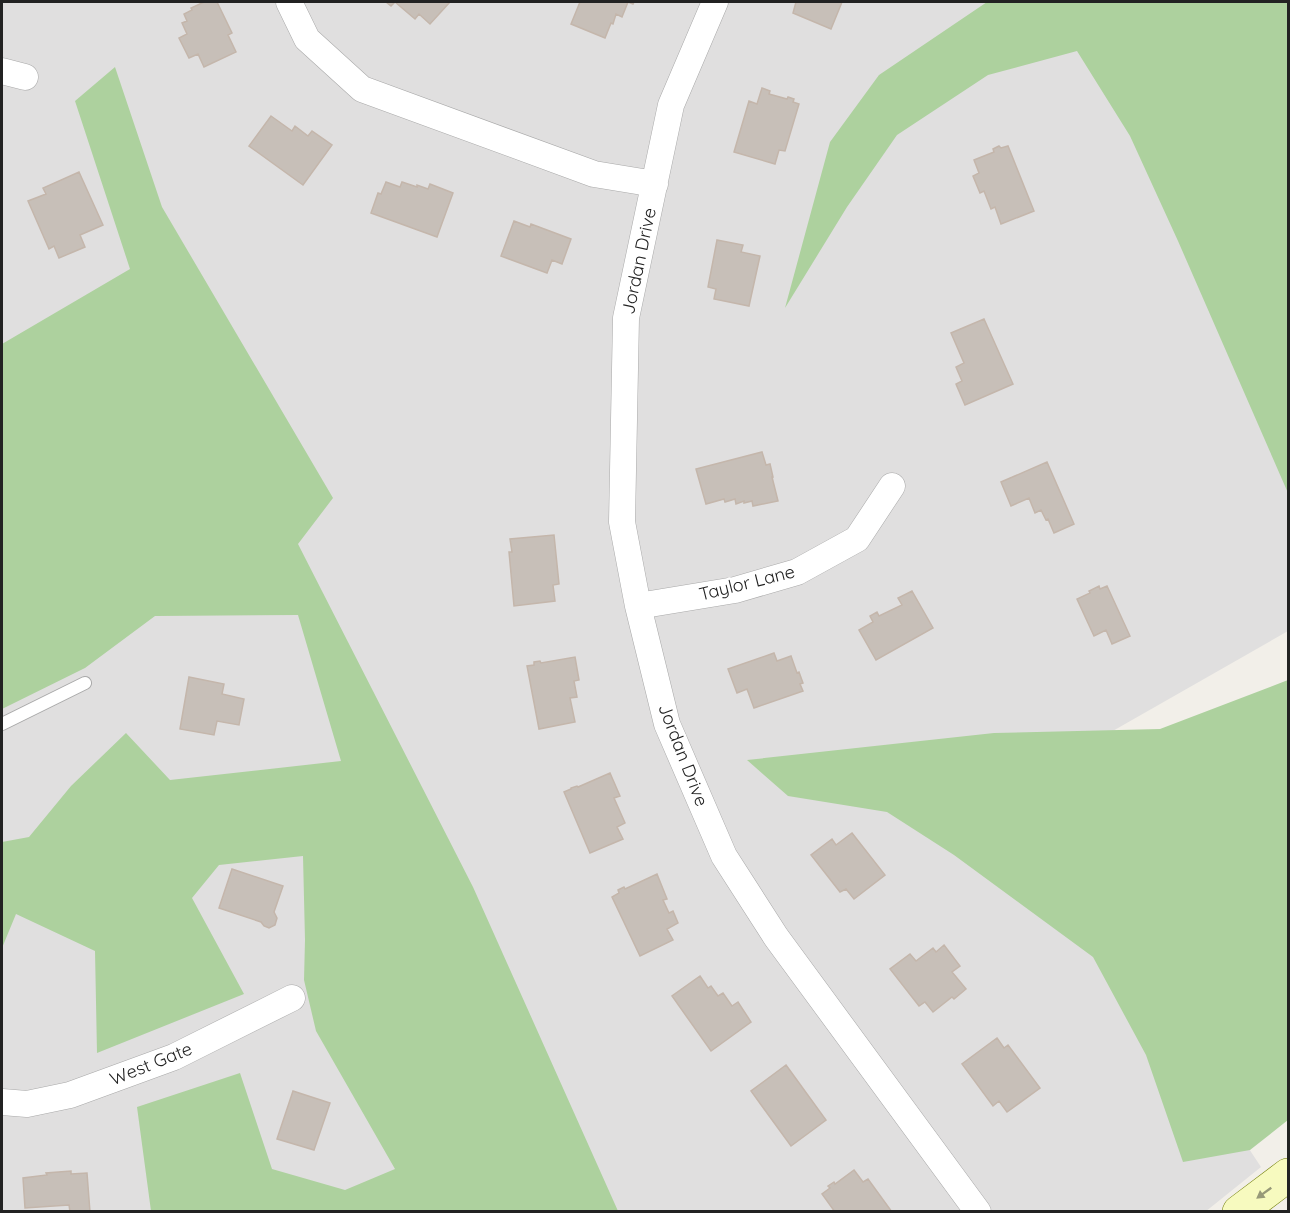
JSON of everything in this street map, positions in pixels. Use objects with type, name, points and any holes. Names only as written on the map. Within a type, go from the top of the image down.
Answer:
[{"type":"main road","points":[[1239,1212],[1288,1175]]},
{"type":"street","name":"Jordan Drive","points":[[289,2],[307,39],[362,89],[594,174],[655,184]]},
{"type":"street","name":"Jordan Drive","points":[[715,2],[671,105],[626,318],[622,522],[638,606],[667,724],[724,856],[776,937],[978,1212]]},
{"type":"street","name":"Taylor Lane","points":[[638,606],[735,590],[797,572],[857,539],[892,486]]},
{"type":"street","name":"West Gate","points":[[2,1102],[27,1104],[70,1095],[174,1057],[291,998]]},
{"type":"lane","points":[[2,724],[86,683]]},
{"type":"shaded area","points":[[2,2],[1087,2],[1288,446],[1288,631],[1011,789],[1261,1167],[1205,1212],[2,1212]]},
{"type":"green space","points":[[987,2],[1288,2],[1288,493],[1130,136],[1077,51],[988,75],[897,135],[847,207],[785,308],[830,142],[879,75]]},
{"type":"green space","points":[[115,67],[162,207],[333,498],[298,544],[473,887],[618,1211],[151,1211],[137,1107],[240,1073],[272,1169],[345,1190],[395,1169],[316,1031],[304,980],[303,856],[219,865],[192,898],[244,994],[97,1053],[95,951],[16,914],[2,948],[2,842],[29,837],[71,786],[126,733],[170,780],[341,761],[298,615],[155,616],[85,668],[2,709],[2,344],[130,269],[75,101]]},
{"type":"green space","points":[[1288,680],[1288,1120],[1250,1150],[1183,1162],[1146,1055],[1093,957],[954,855],[887,812],[788,796],[747,760],[994,733],[1160,729]]},
{"type":"building","points":[[204,2],[217,2],[232,33],[228,35],[236,52],[204,67],[198,54],[189,58],[179,38],[187,34],[182,23],[187,21],[184,14]]},
{"type":"building","points":[[395,2],[450,2],[430,24],[419,14],[415,19]]},
{"type":"building","points":[[580,2],[628,2],[622,17],[616,14],[605,38],[571,24]]},
{"type":"building","points":[[796,2],[842,2],[831,29],[793,13]]},
{"type":"building","points":[[762,88],[770,91],[769,94],[794,99],[793,102],[799,104],[785,151],[779,150],[775,164],[734,152],[749,101],[757,104]]},
{"type":"building","points":[[271,116],[292,131],[295,126],[308,136],[312,131],[332,145],[303,185],[249,146]]},
{"type":"building","points":[[999,146],[1001,148],[1008,146],[1034,211],[1001,224],[995,207],[991,209],[984,191],[980,193],[973,176],[979,173],[974,160],[994,152],[993,149]]},
{"type":"building","points":[[79,172],[103,225],[80,235],[85,247],[59,258],[54,246],[49,249],[28,201],[46,194],[43,188]]},
{"type":"building","points":[[386,182],[400,187],[402,182],[428,189],[430,184],[453,193],[437,237],[371,213],[378,193],[381,194]]},
{"type":"building","points":[[514,221],[530,227],[531,224],[571,239],[562,264],[552,260],[547,273],[501,256]]},
{"type":"building","points":[[717,240],[743,245],[741,252],[760,256],[749,306],[714,299],[716,289],[708,287]]},
{"type":"building","points":[[984,319],[1013,384],[965,405],[956,384],[962,381],[956,367],[964,363],[951,333]]},
{"type":"building","points":[[762,452],[766,465],[770,464],[778,501],[753,506],[752,501],[736,504],[735,499],[725,502],[724,499],[706,504],[696,469]]},
{"type":"building","points":[[1047,462],[1074,524],[1054,533],[1041,510],[1035,513],[1029,498],[1011,506],[1001,482]]},
{"type":"building","points":[[554,535],[559,584],[553,585],[555,601],[514,606],[510,539]]},
{"type":"building","points":[[1099,586],[1100,589],[1107,586],[1130,636],[1112,644],[1106,630],[1094,636],[1077,599]]},
{"type":"building","points":[[912,591],[933,628],[876,660],[859,630],[873,622],[870,616],[877,612],[879,616],[902,605],[898,598]]},
{"type":"building","points":[[774,653],[777,661],[791,656],[803,683],[800,684],[803,691],[754,708],[747,689],[737,693],[728,669]]},
{"type":"building","points":[[575,657],[579,680],[574,681],[577,697],[570,698],[575,722],[539,729],[527,666],[534,665],[534,662],[540,661],[541,663]]},
{"type":"building","points":[[189,677],[224,684],[222,694],[244,699],[239,725],[217,721],[214,735],[180,729]]},
{"type":"building","points":[[610,773],[620,796],[614,798],[625,823],[617,827],[623,839],[590,853],[564,792]]},
{"type":"building","points":[[852,833],[885,875],[854,899],[846,889],[840,892],[811,855],[832,839],[836,845]]},
{"type":"building","points":[[232,869],[283,886],[274,912],[277,918],[275,925],[269,928],[261,922],[219,908]]},
{"type":"building","points":[[657,874],[667,899],[663,900],[669,913],[673,911],[678,923],[667,929],[673,940],[640,956],[612,897],[619,893],[618,890]]},
{"type":"building","points":[[944,945],[960,966],[952,972],[966,989],[933,1012],[925,1002],[919,1006],[890,969],[910,954],[916,961],[933,948],[936,952]]},
{"type":"building","points":[[700,976],[708,988],[711,986],[718,996],[723,993],[732,1006],[738,1002],[751,1022],[711,1051],[672,996]]},
{"type":"building","points":[[997,1038],[1004,1048],[1008,1045],[1040,1088],[1007,1112],[999,1101],[993,1106],[962,1064]]},
{"type":"building","points":[[786,1065],[826,1120],[791,1146],[751,1091]]},
{"type":"building","points":[[293,1091],[330,1103],[314,1150],[277,1139]]},
{"type":"building","points":[[854,1170],[863,1182],[868,1179],[892,1212],[835,1212],[822,1194],[830,1188],[828,1186],[834,1182],[835,1184]]},
{"type":"building","points":[[71,1171],[71,1174],[87,1173],[90,1212],[70,1212],[69,1205],[25,1208],[23,1178]]}]
